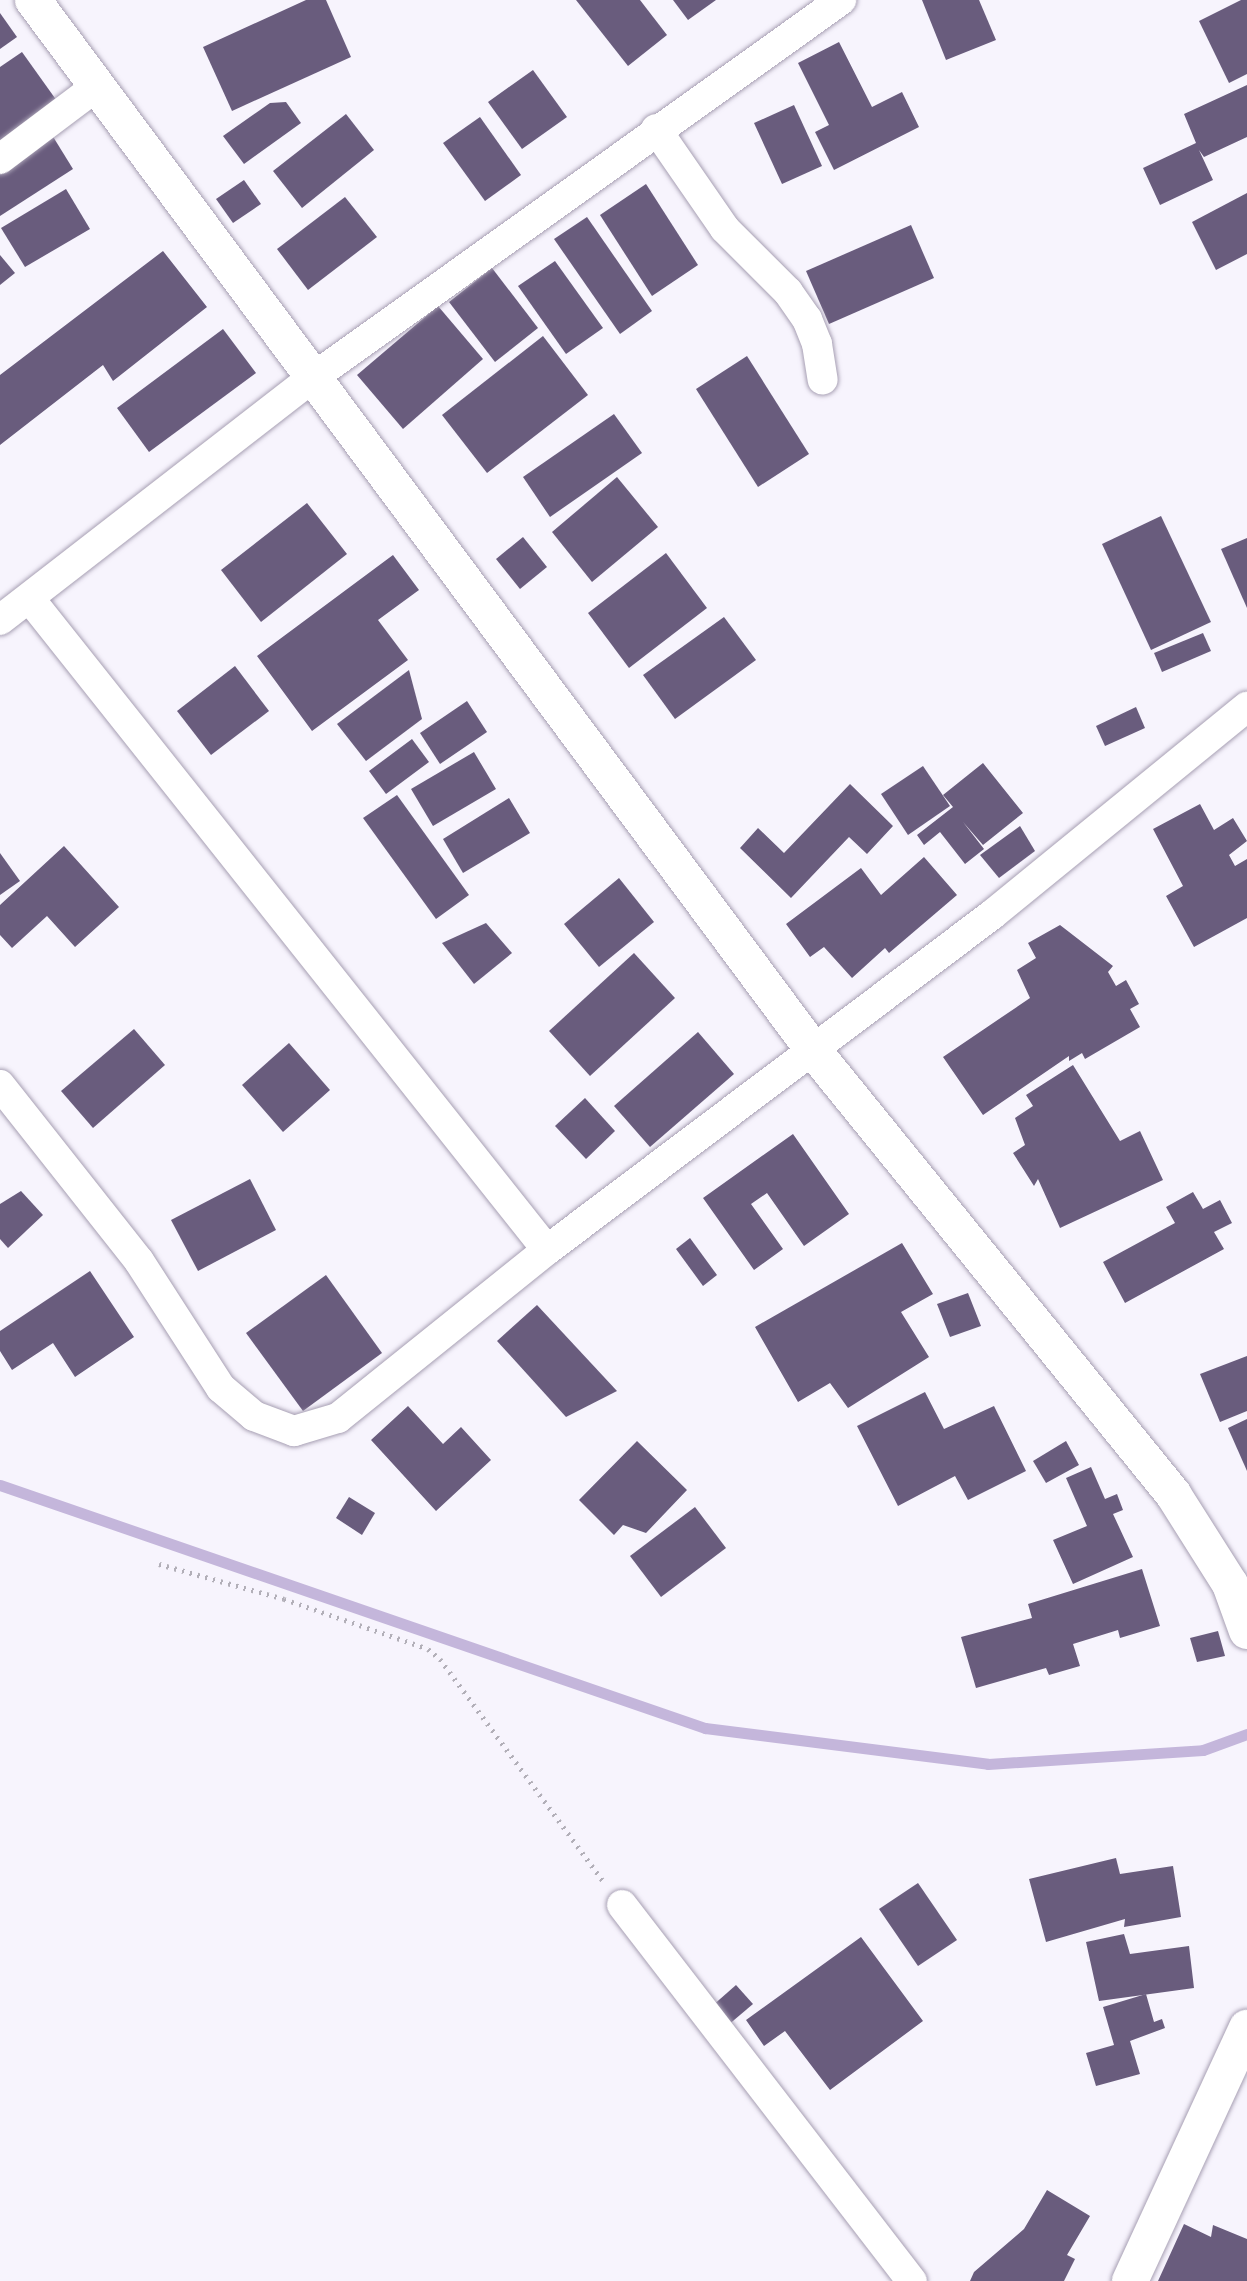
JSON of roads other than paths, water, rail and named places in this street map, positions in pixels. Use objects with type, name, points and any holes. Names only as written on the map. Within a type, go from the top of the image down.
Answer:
[{"type":"street","points":[[33,0],[311,379],[813,1050],[1173,1494],[1238,1581],[1247,1631]]},
{"type":"street","points":[[0,620],[311,379],[656,129],[841,0]]},
{"type":"street","points":[[0,159],[97,86]]},
{"type":"street","points":[[656,129],[725,229],[788,292],[807,319],[817,344],[823,380]]},
{"type":"street","points":[[30,599],[547,1250]]},
{"type":"street","points":[[0,1085],[139,1261],[221,1388],[254,1416],[294,1431],[338,1418],[547,1250],[993,914],[1247,707]]},
{"type":"street","points":[[622,1905],[912,2281]]},
{"type":"street","points":[[1130,2281],[1247,2028]]},
{"type":"waterway","points":[[0,1485],[705,1728],[988,1764],[1203,1750],[1247,1734]]}]
